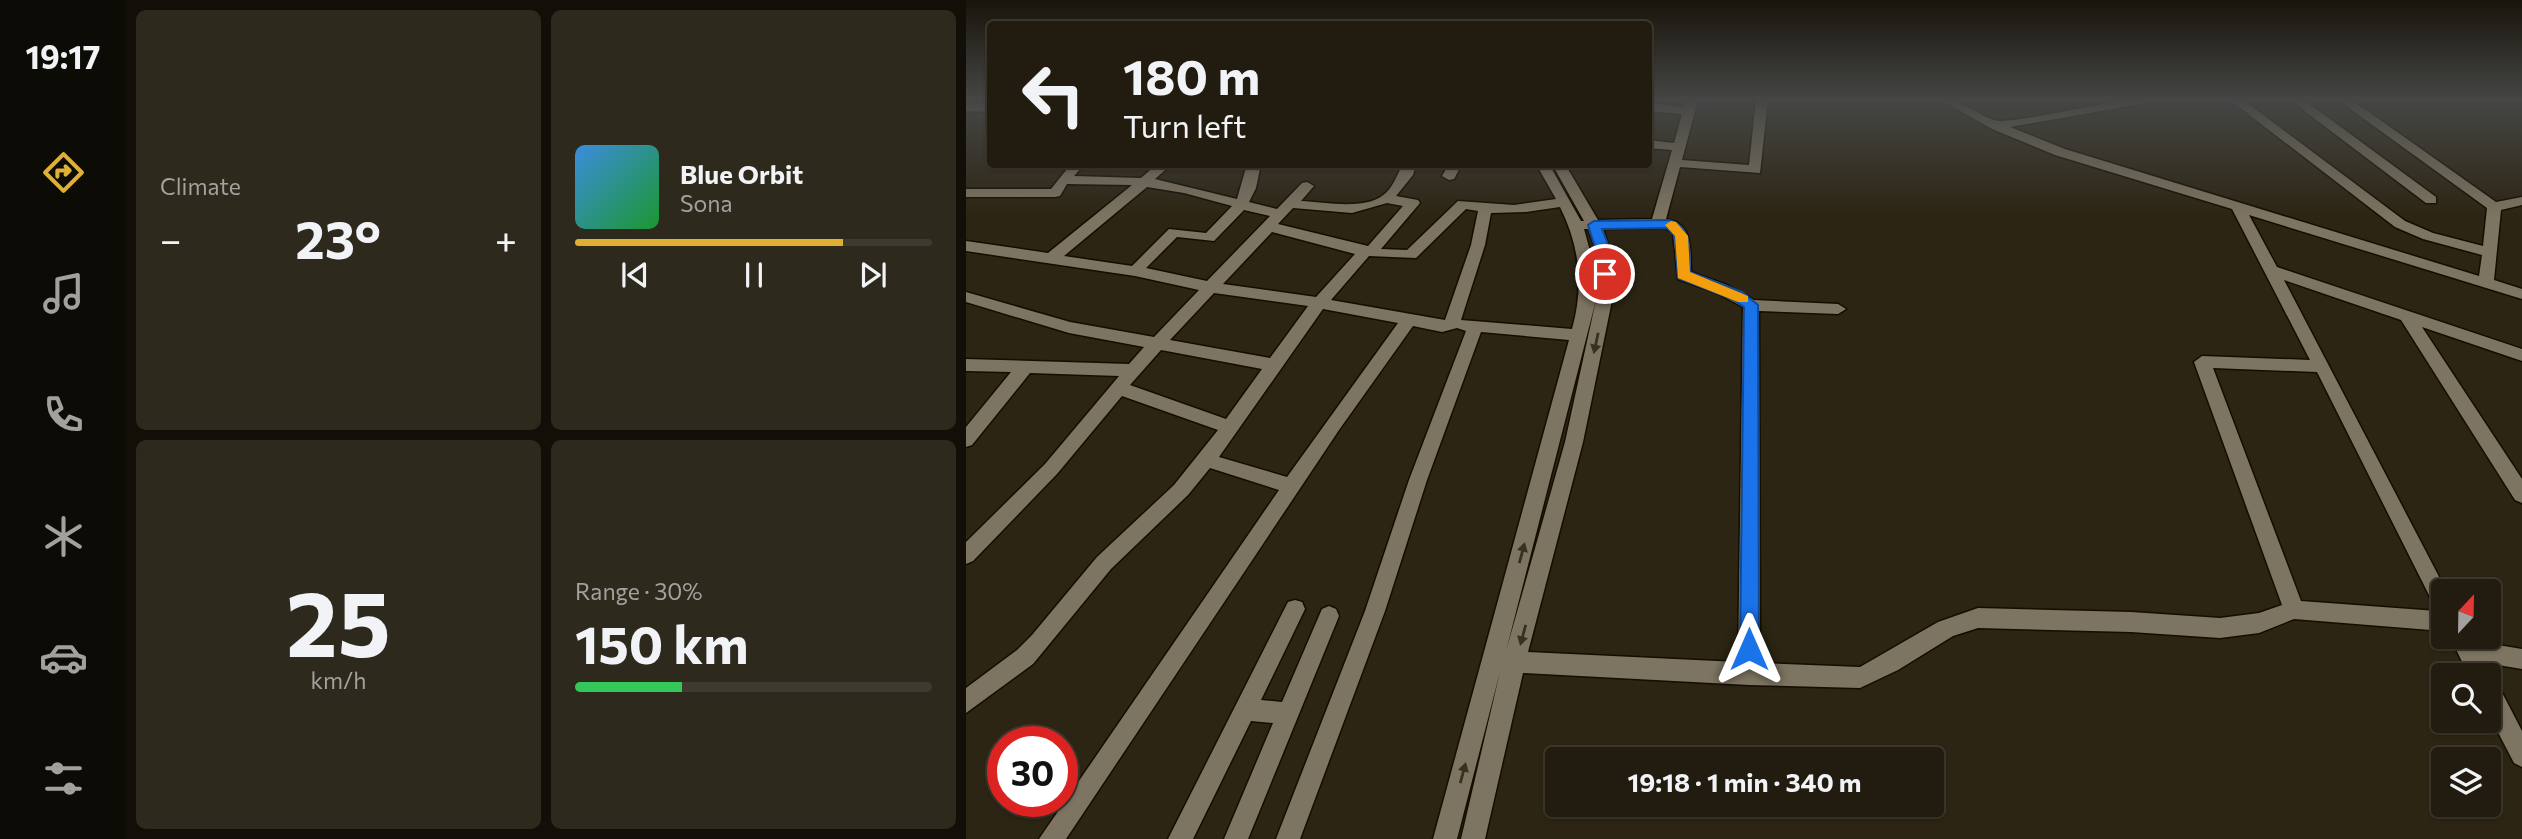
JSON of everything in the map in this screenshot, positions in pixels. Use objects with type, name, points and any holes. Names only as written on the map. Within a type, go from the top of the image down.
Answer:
[{"type":"street","points":[[1658,223],[1681,139]]},
{"type":"street","points":[[1675,163],[1755,170],[1758,139]]},
{"type":"street","points":[[2028,139],[2060,152],[2522,294]]},
{"type":"street","points":[[2288,139],[2400,224],[2428,236],[2489,252]]},
{"type":"street","points":[[2349,139],[2431,200]]},
{"type":"street","points":[[2399,139],[2494,207],[2522,201]]},
{"type":"street","points":[[1652,144],[1679,147]]},
{"type":"street","points":[[966,192],[1055,193],[1075,168]]},
{"type":"street","points":[[1053,257],[1161,168]]},
{"type":"street","points":[[1135,271],[1174,232],[1209,238],[1241,207],[1253,179],[1254,168]]},
{"type":"street","points":[[1387,199],[1406,175],[1408,168]]},
{"type":"street","points":[[1473,839],[1574,442],[1602,310],[1605,274],[1602,247],[1564,202],[1544,168]]},
{"type":"street","points":[[1445,839],[1580,335],[1589,283],[1586,225],[1560,168]]},
{"type":"street","points":[[1063,180],[1143,182],[1172,186],[1241,207],[1280,215],[1369,250],[1411,255],[1463,204],[1485,210],[1521,209],[1564,202]]},
{"type":"street","points":[[966,555],[1051,470],[1157,343],[1307,186]]},
{"type":"street","points":[[966,702],[1032,649],[1104,563],[1181,490],[1206,460],[1319,303],[1413,203],[1387,199],[1352,209],[1280,215]]},
{"type":"street","points":[[2237,206],[2431,580]]},
{"type":"street","points":[[2486,282],[2494,207]]},
{"type":"street","points":[[1452,324],[1478,245],[1485,210]]},
{"type":"street","points":[[1586,225],[1669,224],[1680,231],[1683,242],[1683,275],[1737,295],[1751,305],[1838,309]]},
{"type":"street","points":[[966,246],[1053,257],[1441,326],[1452,324],[1580,335]]},
{"type":"street","points":[[2271,270],[2522,355]]},
{"type":"street","points":[[966,297],[1069,327],[1273,365]]},
{"type":"street","points":[[1749,675],[1751,305]]},
{"type":"street","points":[[2407,316],[2522,495]]},
{"type":"street","points":[[1051,839],[1291,486],[1409,320]]},
{"type":"street","points":[[1288,839],[1375,611],[1418,480],[1475,327]]},
{"type":"street","points":[[2294,610],[2202,362],[2322,366]]},
{"type":"street","points":[[966,365],[1133,370]]},
{"type":"street","points":[[966,440],[972,424],[1026,367]]},
{"type":"street","points":[[1119,387],[1228,427]]},
{"type":"street","points":[[1206,460],[1291,486]]},
{"type":"street","points":[[1180,839],[1295,610]]},
{"type":"street","points":[[1492,662],[1860,678],[1880,671],[1935,632],[1957,622],[1978,618],[2131,622],[2220,628],[2259,623],[2294,610],[2431,620]]},
{"type":"street","points":[[1236,839],[1329,616]]},
{"type":"street","points":[[2486,649],[2522,659]]},
{"type":"street","points":[[1245,709],[1287,714]]},
{"type":"street","points":[[2501,714],[2522,755]]},
{"type":"slow traffic","points":[[1671,225],[1680,231],[1682,236],[1683,275],[1743,299]]},
{"type":"route","points":[[1605,274],[1602,247],[1594,225],[1669,224],[1680,231],[1682,236],[1683,275],[1737,295],[1751,305],[1753,388],[1749,649]]}]
